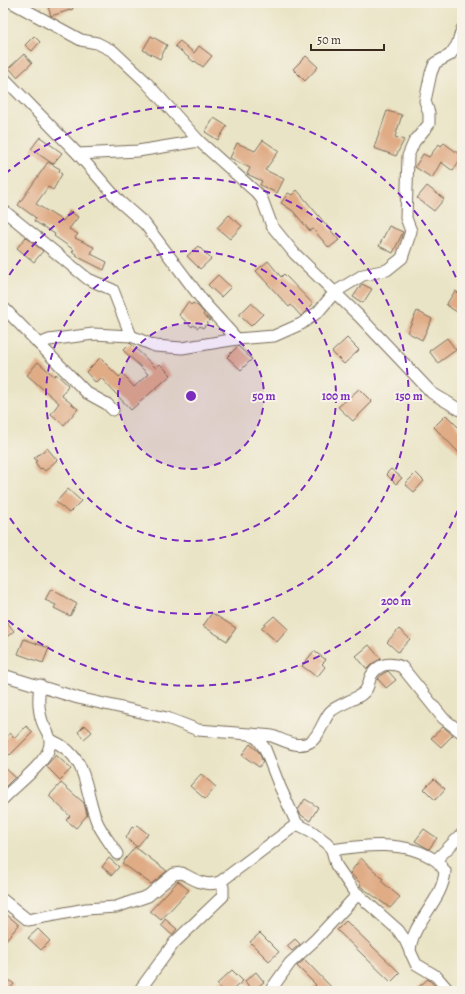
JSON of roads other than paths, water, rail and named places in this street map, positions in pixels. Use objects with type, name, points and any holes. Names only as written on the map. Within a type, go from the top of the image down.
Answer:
[{"type":"street","points":[[13,3],[81,40],[97,43],[113,51],[145,81],[199,140],[257,193],[262,199],[272,226],[278,236],[294,253],[335,292],[432,392],[462,411]]},
{"type":"street","points":[[39,344],[49,340],[93,334],[131,336],[155,346],[182,348],[237,339],[274,336],[301,324],[318,312],[335,292],[363,275],[387,270],[402,258],[411,231],[406,218],[408,156],[414,142],[429,124],[429,113],[425,101],[431,73],[435,63],[450,55],[457,45],[462,29]]},
{"type":"street","points":[[3,77],[78,154],[120,202],[145,224],[206,305],[237,339]]},
{"type":"street","points":[[78,154],[138,150],[199,140]]},
{"type":"street","points":[[3,210],[88,279],[113,290],[131,336]]},
{"type":"street","points":[[3,307],[87,393],[107,404],[112,410]]},
{"type":"street","points":[[3,675],[40,685],[78,698],[167,718],[198,730],[271,736],[297,745],[310,742],[316,735],[325,717],[332,709],[343,706],[362,694],[369,686],[371,676],[378,668],[385,664],[393,663],[402,667],[443,718],[462,732]]},
{"type":"street","points":[[3,799],[15,786],[38,766],[50,747],[51,740],[42,722],[38,705],[40,685]]},
{"type":"street","points":[[249,734],[258,739],[265,750],[297,824],[311,831],[332,850],[336,865],[358,894],[398,930],[405,940],[416,964],[436,976],[449,991]]},
{"type":"street","points":[[51,740],[59,743],[76,756],[88,789],[97,823],[117,854]]},
{"type":"street","points":[[3,900],[28,920],[86,909],[116,907],[148,896],[174,874],[182,873],[198,882],[214,884],[220,882],[297,824]]},
{"type":"street","points":[[436,860],[462,834]]},
{"type":"street","points":[[332,850],[354,847],[400,846],[436,860],[445,872],[444,882],[438,895],[410,941],[410,952]]},
{"type":"street","points":[[138,991],[174,943],[223,896],[223,886],[220,882]]},
{"type":"street","points":[[270,991],[290,963],[316,939],[358,894]]}]
